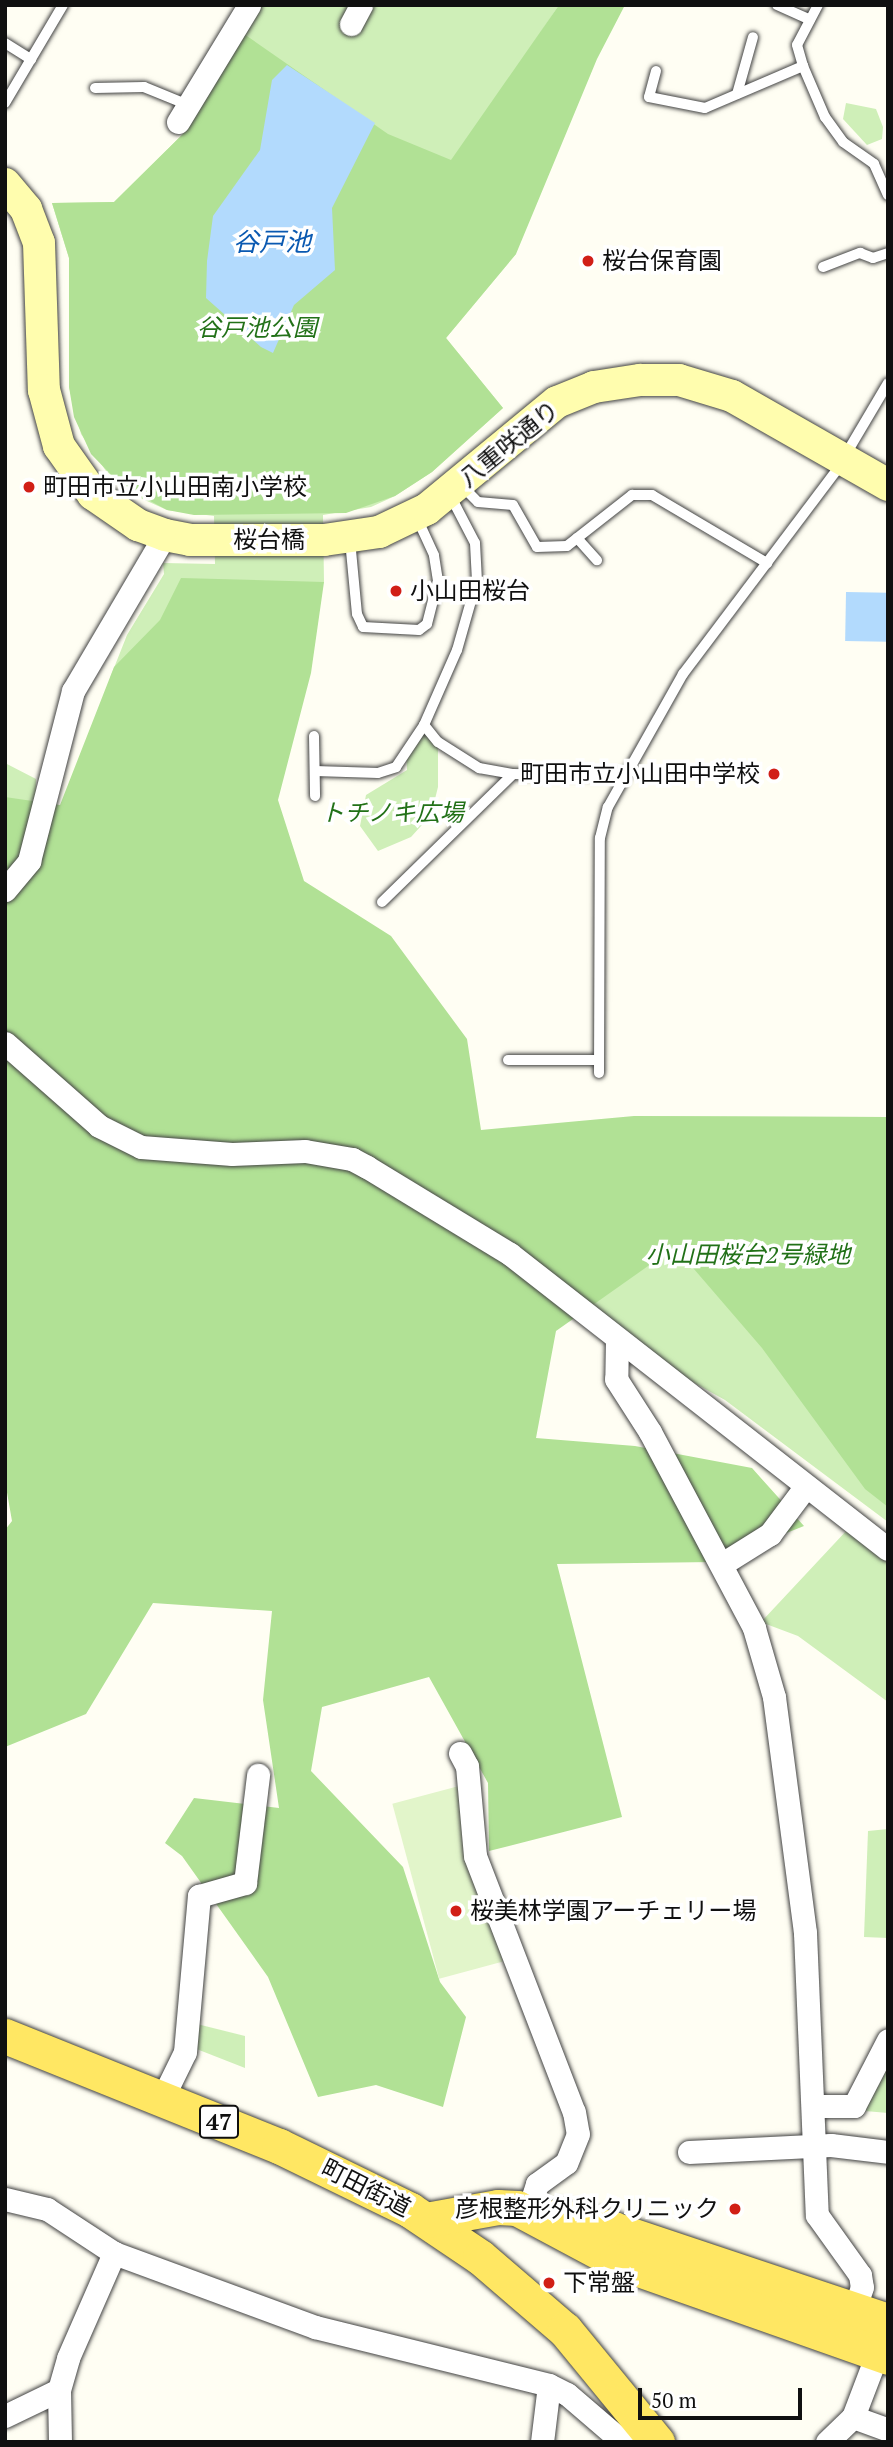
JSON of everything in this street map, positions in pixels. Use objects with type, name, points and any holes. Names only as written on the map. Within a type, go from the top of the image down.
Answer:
[{"type":"main road","name":"町田街道","points":[[5,2036],[342,2173],[426,2220],[513,2284],[586,2353],[657,2442]]},
{"type":"main road","points":[[426,2220],[498,2207],[528,2212],[634,2252],[883,2355]]},
{"type":"main road","points":[[634,2252],[888,2321]]},
{"type":"street","points":[[183,113],[249,5]]},
{"type":"street","points":[[5,184],[26,209],[39,243],[44,390],[59,446],[93,495],[138,525],[165,535],[73,691],[29,861],[5,890]]},
{"type":"street","name":"八重咲通り","points":[[337,540],[416,516],[454,488],[557,402],[594,387],[640,380],[679,380],[732,396],[888,485]]},
{"type":"street","name":"桜台橋","points":[[165,535],[214,540],[337,540]]},
{"type":"street","points":[[6,1045],[99,1126],[141,1147],[232,1154],[305,1151],[352,1159],[510,1254],[888,1549]]},
{"type":"street","points":[[617,1340],[616,1379],[722,1564],[754,1628],[774,1697],[805,1933],[817,2215],[862,2281],[854,2310]]},
{"type":"street","points":[[722,1564],[770,1534],[806,1486]]},
{"type":"street","points":[[460,1753],[467,1766],[475,1856],[574,2112],[578,2134],[566,2163],[537,2184],[528,2212]]},
{"type":"street","points":[[162,2099],[185,2052],[199,1896],[245,1883],[258,1775]]},
{"type":"street","points":[[813,2106],[854,2106],[888,2040]]},
{"type":"street","points":[[689,2152],[814,2146],[888,2152]]},
{"type":"street","points":[[5,2199],[47,2209],[114,2252],[352,2338],[411,2354],[458,2360],[549,2385],[569,2396],[623,2442]]},
{"type":"street","points":[[60,2442],[59,2390],[68,2358],[114,2252]]},
{"type":"street","points":[[569,2396],[586,2353]]},
{"type":"street","points":[[827,2442],[853,2417],[883,2355]]},
{"type":"street","points":[[541,2442],[549,2385]]},
{"type":"street","points":[[5,2416],[59,2390]]},
{"type":"street","points":[[853,2417],[888,2430]]},
{"type":"lane","points":[[5,103],[63,5]]},
{"type":"lane","points":[[777,5],[810,20]]},
{"type":"lane","points":[[818,5],[797,45],[803,66],[825,117],[843,142],[874,164],[888,195]]},
{"type":"lane","points":[[737,94],[753,37]]},
{"type":"lane","points":[[5,43],[31,59]]},
{"type":"lane","points":[[656,71],[649,97],[705,108],[803,66]]},
{"type":"lane","points":[[95,88],[144,87],[183,113]]},
{"type":"lane","points":[[823,267],[859,253],[873,258],[888,253]]},
{"type":"lane","points":[[598,1073],[600,838],[608,807],[683,674],[844,460],[888,383]]},
{"type":"lane","points":[[454,488],[478,502],[513,505],[537,547],[567,546],[632,495],[652,495],[767,563]]},
{"type":"lane","points":[[315,771],[378,772],[396,767],[424,725],[457,650],[477,580],[475,543],[454,488]]},
{"type":"lane","points":[[337,540],[356,614],[363,627],[419,630],[427,624],[438,581],[434,555],[416,516]]},
{"type":"lane","points":[[577,538],[597,560]]},
{"type":"lane","points":[[424,725],[438,742],[479,768],[513,774],[626,775]]},
{"type":"lane","points":[[314,737],[315,796]]},
{"type":"lane","points":[[382,902],[513,774]]},
{"type":"lane","points":[[508,1060],[598,1060]]},
{"type":"green space","name":"谷戸池公園","points":[[262,5],[559,5],[497,97],[516,254],[446,338],[503,408],[432,472],[395,496],[371,507],[323,515],[324,582],[281,652],[110,678],[127,635],[164,574],[163,563],[215,564],[214,516],[167,510],[138,497],[106,471],[81,434],[69,387],[69,258],[52,203],[114,202],[188,129]]},
{"type":"green space","name":"谷戸池公園","points":[[559,5],[625,5],[597,59],[516,254],[446,338],[503,408],[432,472],[395,496],[346,513],[194,515],[167,510],[122,486],[91,454],[74,417],[69,387],[69,258],[52,203],[114,202],[188,129],[244,34],[388,134],[451,160]]},
{"type":"green space","points":[[846,103],[876,109],[883,127],[882,139],[867,145],[843,119]]},
{"type":"green space","points":[[181,578],[324,582],[311,673],[278,800],[304,881],[391,936],[467,1039],[481,1130],[634,1116],[888,1117],[888,1507],[865,1489],[762,1348],[675,1247],[556,1331],[536,1438],[635,1446],[752,1468],[804,1526],[714,1562],[557,1564],[622,1817],[489,1851],[488,1783],[429,1677],[322,1707],[311,1771],[403,1867],[440,1982],[466,2017],[443,2107],[376,2085],[318,2097],[268,1977],[182,1856],[165,1843],[194,1798],[279,1808],[263,1700],[272,1611],[153,1603],[86,1714],[5,1747],[5,1530],[12,1521],[5,1481],[5,797],[60,805],[114,667],[160,620]]},
{"type":"green space","name":"トチノキ広場","points":[[424,725],[438,742],[438,787],[431,815],[411,837],[378,851],[360,826],[366,795],[407,770],[406,748]]},
{"type":"green space","points":[[5,763],[36,779],[35,845],[5,890]]},
{"type":"green space","name":"小山田桜台2号緑地","points":[[634,1116],[888,1117],[888,1522],[725,1400],[617,1340],[510,1254]]},
{"type":"green space","points":[[848,1529],[888,1560],[888,1702],[798,1636],[761,1622]]},
{"type":"green space","name":"桜美林学園アーチェリー場","points":[[459,1786],[506,1961],[439,1979],[392,1804]]},
{"type":"green space","points":[[888,1829],[888,1938],[864,1937],[868,1831]]},
{"type":"green space","points":[[197,2024],[245,2036],[245,2068],[194,2048]]},
{"type":"green space","points":[[888,2067],[888,2113],[865,2111]]},
{"type":"water","name":"谷戸池","points":[[287,65],[375,123],[332,208],[335,270],[294,305],[273,353],[261,347],[206,298],[207,261],[213,216],[260,150],[272,80]]},
{"type":"water","points":[[846,592],[888,593],[887,642],[845,641]]},
{"type":"place","name":"桜台保育園","points":[[588,261]]},
{"type":"place","name":"町田市立小山田南小学校","points":[[29,487]]},
{"type":"place","name":"小山田桜台","points":[[396,591]]},
{"type":"place","name":"町田市立小山田中学校","points":[[774,774]]},
{"type":"place","name":"桜美林学園アーチェリー場","points":[[456,1911]]},
{"type":"place","name":"彦根整形外科クリニック","points":[[735,2209]]},
{"type":"place","name":"下常盤","points":[[549,2283]]}]
